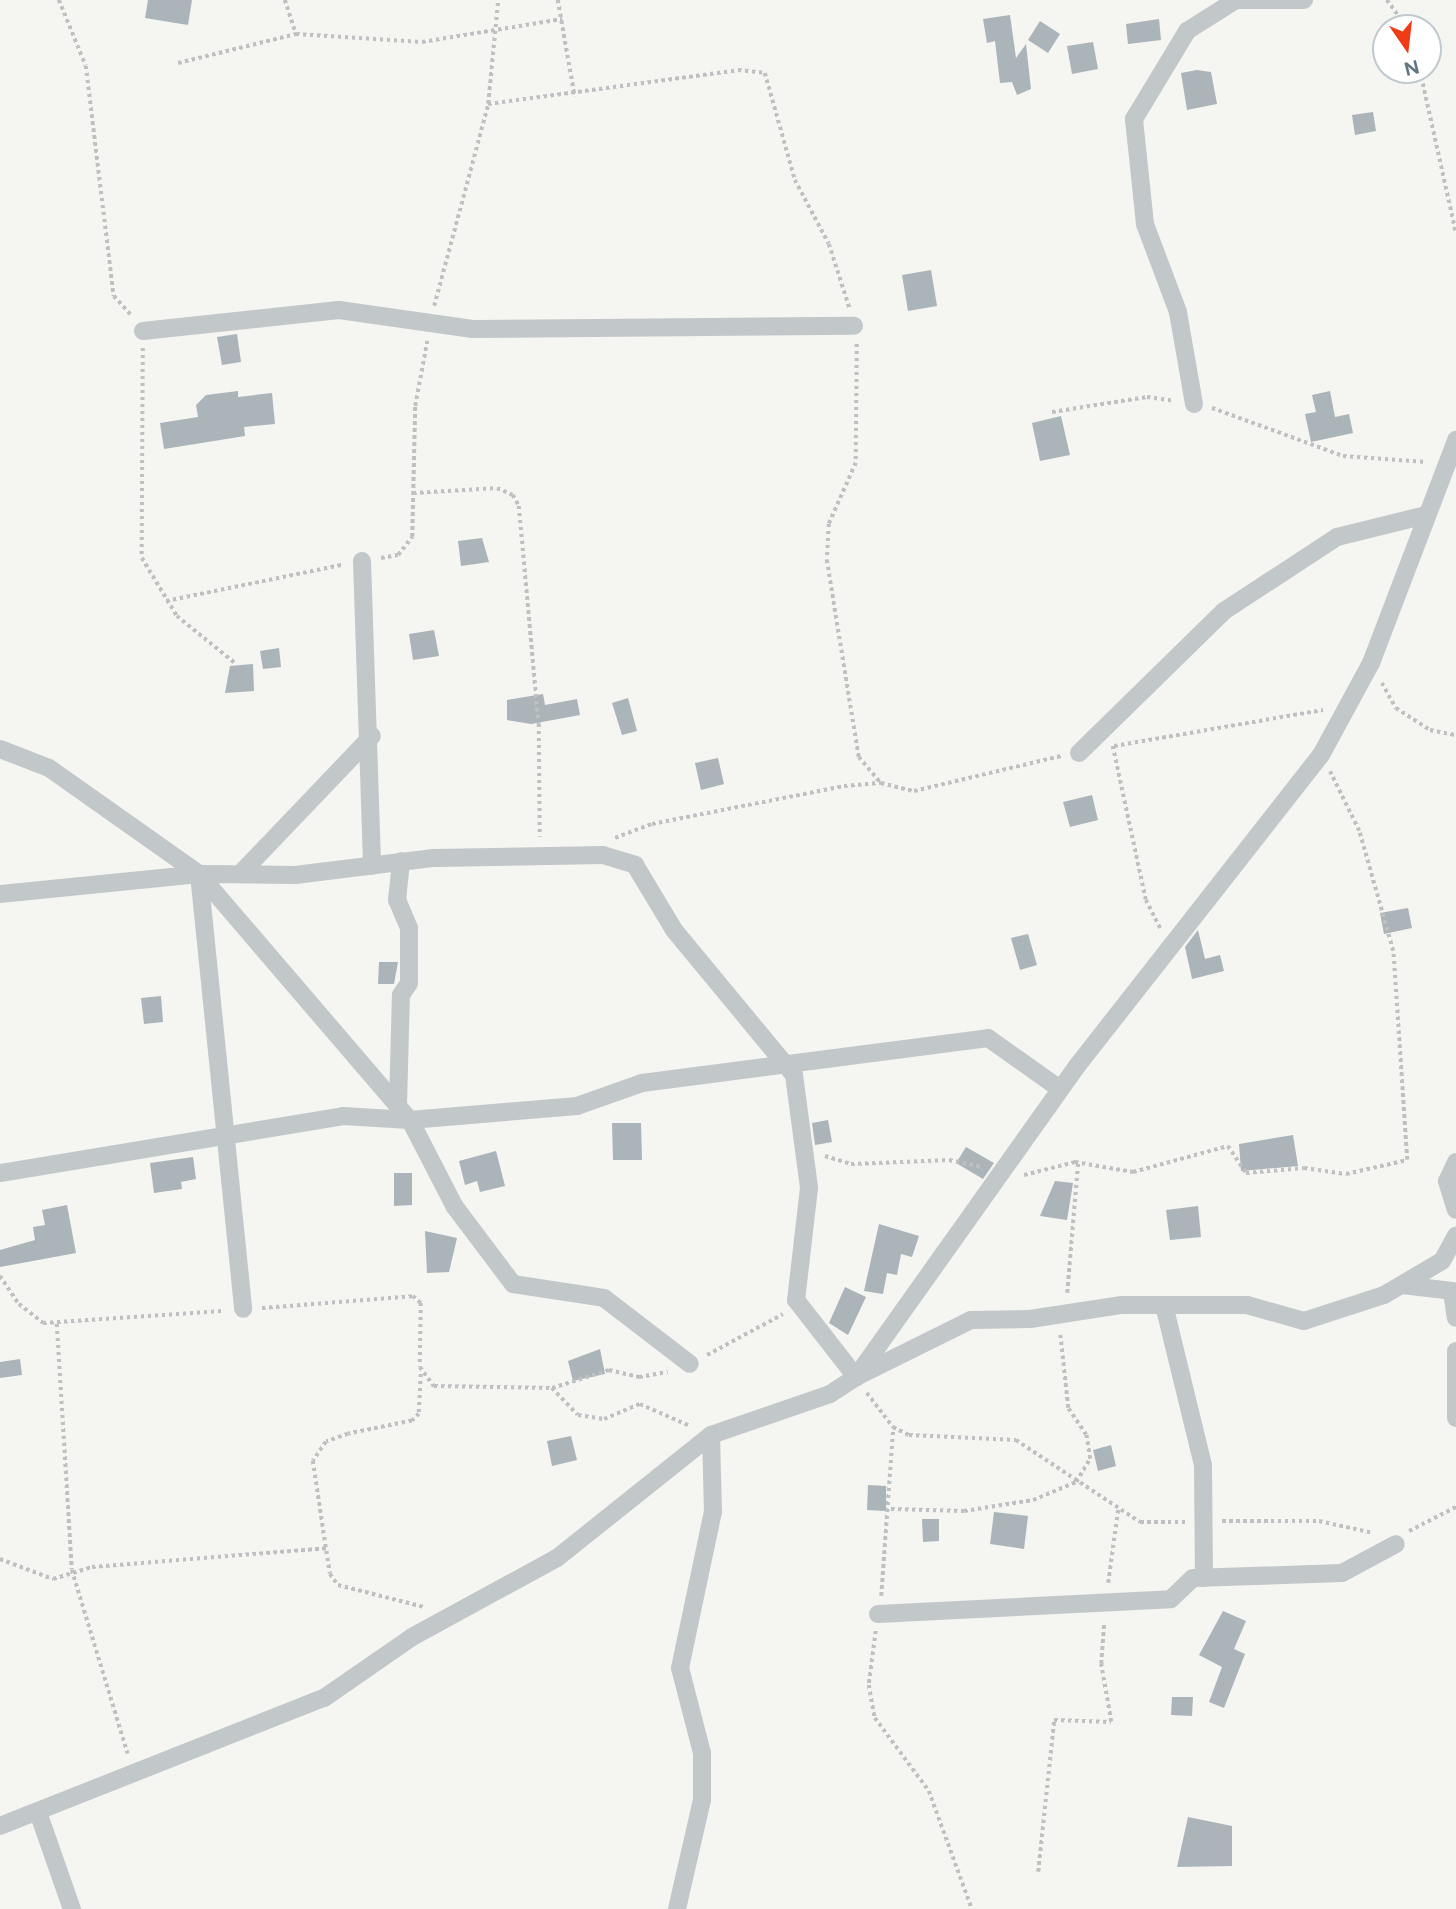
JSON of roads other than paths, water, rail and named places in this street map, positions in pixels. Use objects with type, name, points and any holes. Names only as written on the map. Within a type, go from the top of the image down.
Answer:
[{"type":"street","points":[[1194,404],[1178,312],[1145,224],[1134,119],[1187,31],[1236,0],[1304,0]]},
{"type":"street","points":[[142,331],[339,310],[473,329],[854,326]]},
{"type":"street","points":[[856,1377],[1000,1170],[1060,1089],[1321,755],[1353,704],[1371,663],[1456,440]]},
{"type":"street","points":[[1079,753],[1224,611],[1338,537],[1426,515]]},
{"type":"street","points":[[362,561],[360,639],[372,736],[372,866]]},
{"type":"street","points":[[242,872],[372,736]]},
{"type":"street","points":[[0,749],[49,768],[199,874],[410,1120],[455,1207],[513,1284],[604,1298],[690,1364]]},
{"type":"street","points":[[0,894],[199,874],[242,872],[295,875],[401,861],[579,855],[635,865],[674,930],[787,1066],[806,1139],[807,1233],[796,1300],[856,1377]]},
{"type":"street","points":[[398,1106],[401,995],[409,983],[409,928],[397,900],[401,861]]},
{"type":"street","points":[[199,874],[243,1309]]},
{"type":"street","points":[[0,1173],[343,1116],[410,1120],[577,1106],[642,1083],[988,1038],[1060,1089]]},
{"type":"street","points":[[1456,1162],[1447,1181],[1456,1210]]},
{"type":"street","points":[[0,1826],[39,1815],[132,1769],[290,1716],[461,1612],[557,1558],[711,1435],[830,1394],[856,1377],[971,1320],[1164,1305],[1247,1305],[1304,1321],[1402,1285],[1442,1261],[1456,1236]]},
{"type":"street","points":[[1402,1285],[1452,1291],[1456,1318]]},
{"type":"street","points":[[1164,1305],[1203,1465],[1204,1578]]},
{"type":"street","points":[[1456,1351],[1456,1418]]},
{"type":"street","points":[[677,1909],[702,1800],[702,1752],[680,1668],[713,1512],[711,1435]]},
{"type":"street","points":[[878,1614],[1171,1600],[1193,1578],[1342,1573],[1394,1537]]},
{"type":"street","points":[[39,1815],[72,1909]]}]
